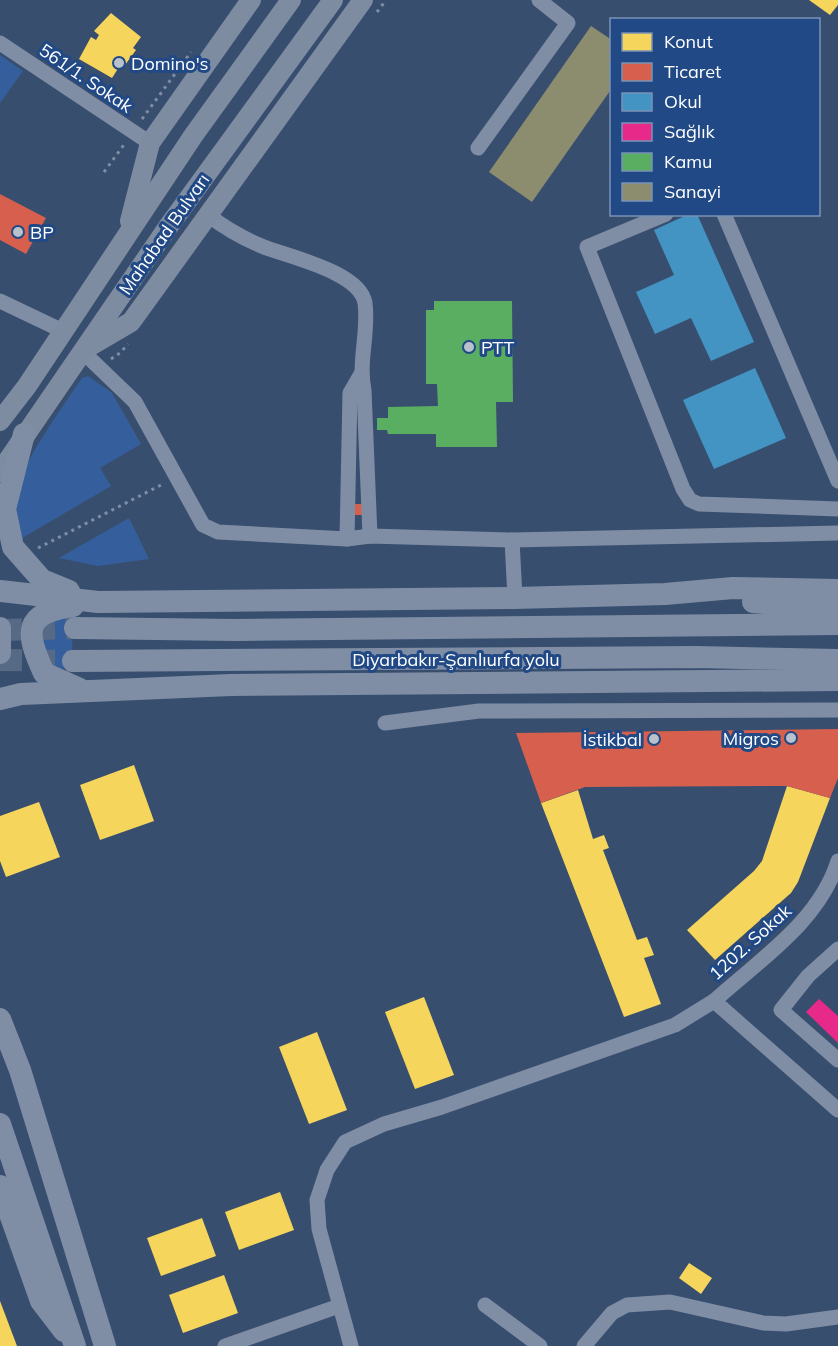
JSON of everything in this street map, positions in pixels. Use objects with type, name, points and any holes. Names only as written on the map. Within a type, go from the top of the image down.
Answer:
[{"type":"highway","points":[[24,434],[5,508],[13,547],[42,580],[98,602]]},
{"type":"highway","points":[[0,591],[98,602],[515,598],[664,594],[733,588],[838,590]]},
{"type":"highway","points":[[664,594],[838,610]]},
{"type":"highway","points":[[85,691],[44,673],[32,647],[32,633],[35,619],[51,609],[98,602]]},
{"type":"highway","name":"Diyarbakır-Şanlıurfa yolu","points":[[75,628],[236,630],[838,624]]},
{"type":"highway","points":[[0,628],[0,653]]},
{"type":"highway","name":"Diyarbakır-Şanlıurfa yolu","points":[[73,661],[684,657],[838,660]]},
{"type":"highway","points":[[703,680],[838,668]]},
{"type":"highway","points":[[0,699],[21,694],[231,685],[838,680]]},
{"type":"highway","points":[[0,1019],[20,1070],[105,1346]]},
{"type":"highway","points":[[0,1124],[74,1344]]},
{"type":"highway","points":[[0,1186],[41,1301],[74,1344]]},
{"type":"main road","points":[[126,237],[150,143],[251,0]]},
{"type":"main road","name":"Mahabad Bulvarı","points":[[0,421],[193,136],[291,0]]},
{"type":"main road","name":"Mahabad Bulvarı","points":[[0,472],[82,351],[333,0]]},
{"type":"main road","points":[[82,351],[131,322],[363,0]]},
{"type":"street","points":[[478,148],[568,23],[539,0]]},
{"type":"street","name":"561/1. Sokak","points":[[0,44],[150,143]]},
{"type":"street","points":[[208,215],[222,226],[263,246],[342,276],[357,287],[365,301],[361,374],[364,390],[370,536]]},
{"type":"street","points":[[661,216],[587,247],[682,489],[690,500],[699,504],[821,511],[838,509]]},
{"type":"street","points":[[725,216],[838,481]]},
{"type":"street","points":[[0,301],[63,331]]},
{"type":"street","points":[[82,351],[135,402],[203,525],[218,532],[347,539],[370,536],[512,540],[838,533]]},
{"type":"street","points":[[347,539],[350,393],[361,374]]},
{"type":"street","points":[[512,540],[515,598]]},
{"type":"street","points":[[477,682],[479,711]]},
{"type":"street","points":[[385,723],[479,711],[838,710]]},
{"type":"street","name":"1202. Sokak","points":[[838,861],[835,880],[809,916],[714,1001],[838,1110]]},
{"type":"street","points":[[838,949],[808,976],[781,1010],[838,1060]]},
{"type":"street","points":[[351,1346],[319,1229],[317,1200],[327,1170],[345,1142],[384,1124],[442,1107],[675,1025],[714,1001]]},
{"type":"street","points":[[584,1346],[612,1313],[627,1305],[670,1302],[763,1323],[786,1324],[838,1317]]},
{"type":"street","points":[[485,1305],[540,1346]]},
{"type":"street","points":[[225,1346],[339,1306]]},
{"type":"path","points":[[104,172],[195,47]]},
{"type":"path","points":[[20,556],[176,477]]},
{"type":"shaded area","points":[[0,55],[23,71],[0,103]]},
{"type":"shaded area","points":[[88,376],[112,393],[141,444],[100,468],[111,486],[17,541],[11,509],[21,477],[51,424],[82,378]]},
{"type":"shaded area","points":[[129,518],[149,559],[98,566],[59,558]]},
{"type":"shaded area","points":[[70,614],[74,670],[59,668],[47,661],[43,633],[50,622]]},
{"type":"building: Konut","points":[[809,0],[838,0],[838,5],[830,15]]},
{"type":"building: Konut","points":[[111,13],[141,37],[133,48],[136,50],[122,69],[119,67],[112,78],[79,59],[91,37],[96,40],[99,35],[94,31]]},
{"type":"building: Konut","points":[[134,765],[154,821],[100,840],[80,785]]},
{"type":"building: Konut","points":[[787,786],[830,798],[798,882],[791,893],[715,960],[687,930],[754,871],[762,861]]},
{"type":"building: Konut","points":[[578,790],[593,839],[604,835],[609,848],[603,850],[637,940],[647,937],[654,955],[644,958],[661,1004],[624,1017],[541,803]]},
{"type":"building: Konut","points":[[39,802],[60,857],[6,877],[0,861],[0,816]]},
{"type":"building: Konut","points":[[424,997],[454,1075],[415,1089],[385,1012]]},
{"type":"building: Konut","points":[[317,1032],[347,1110],[309,1124],[279,1047]]},
{"type":"building: Konut","points":[[280,1192],[294,1230],[239,1250],[225,1212]]},
{"type":"building: Konut","points":[[202,1218],[216,1256],[161,1276],[147,1238]]},
{"type":"building: Konut","points":[[689,1263],[712,1278],[701,1294],[679,1278]]},
{"type":"building: Konut","points":[[224,1275],[238,1313],[183,1333],[169,1295]]},
{"type":"building: Konut","points":[[0,1301],[17,1346],[0,1346]]},
{"type":"building: Ticaret","points":[[0,194],[46,218],[26,254],[0,240]]},
{"type":"building: Ticaret","points":[[351,504],[363,504],[362,515],[351,515]]},
{"type":"building: Ticaret","points":[[838,729],[838,778],[830,798],[787,786],[585,787],[541,803],[516,733]]},
{"type":"building: Okul","points":[[685,216],[698,216],[754,342],[711,361],[691,318],[655,334],[636,292],[674,275],[654,230]]},
{"type":"building: Okul","points":[[755,368],[786,438],[714,469],[683,400]]},
{"type":"building: Sağlık","points":[[819,999],[838,1016],[838,1043],[806,1012]]},
{"type":"building: Kamu","name":"PTT","points":[[434,301],[512,301],[513,402],[496,402],[497,447],[436,447],[436,434],[388,434],[387,430],[377,430],[377,418],[388,418],[388,407],[438,406],[437,384],[426,384],[426,310],[434,310]]},
{"type":"building: Sanayi","points":[[591,26],[610,39],[610,91],[532,202],[489,172]]},
{"type":"tunnel","points":[[0,630],[75,628]]},
{"type":"tunnel","points":[[0,660],[73,661]]},
{"type":"place","name":"Domino's","points":[[119,63]]},
{"type":"place","name":"BP","points":[[18,232]]},
{"type":"place","name":"PTT","points":[[469,347]]},
{"type":"place","name":"Migros","points":[[791,738]]},
{"type":"place","name":"İstikbal","points":[[654,739]]}]
